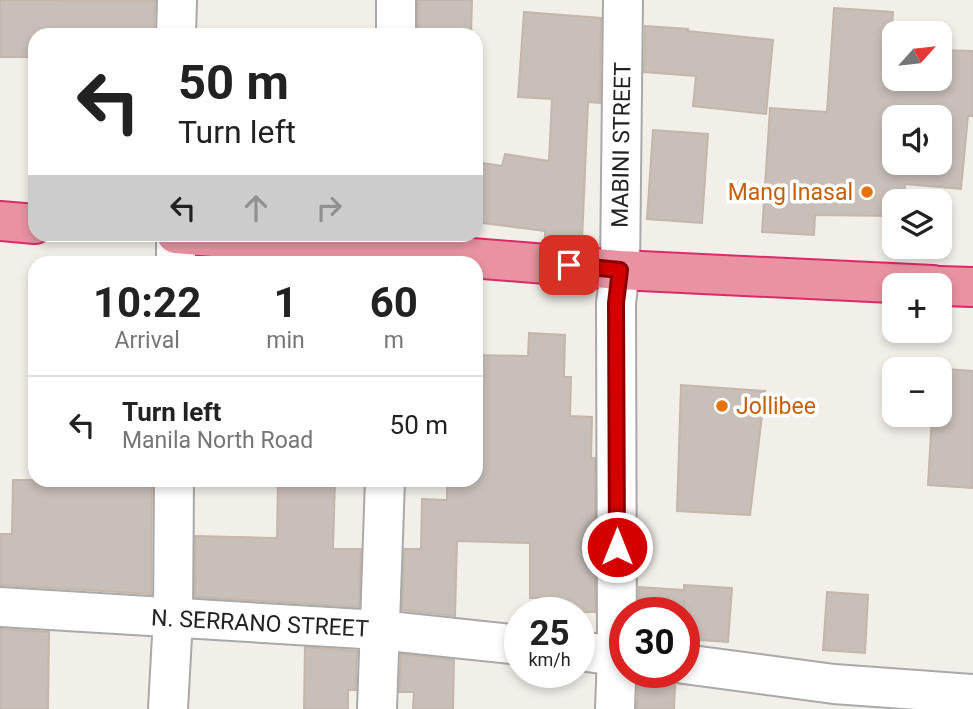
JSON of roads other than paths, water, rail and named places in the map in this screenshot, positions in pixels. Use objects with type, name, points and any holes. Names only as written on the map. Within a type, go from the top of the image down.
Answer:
[{"type":"highway","points":[[0,221],[28,223]]},
{"type":"highway","points":[[292,242],[469,256]]},
{"type":"highway","points":[[483,257],[620,270],[882,283]]},
{"type":"highway","points":[[952,286],[973,287]]},
{"type":"street","points":[[176,28],[177,0]]},
{"type":"street","points":[[396,0],[396,28]]},
{"type":"street","name":"MABINI STREET","points":[[620,597],[616,303],[620,270],[623,0]]},
{"type":"street","points":[[168,709],[173,618],[174,487]]},
{"type":"street","points":[[377,709],[384,487]]},
{"type":"street","name":"N. SERRANO STREET","points":[[0,607],[379,630],[504,643]]},
{"type":"street","points":[[700,668],[834,697],[973,694]]},
{"type":"street","name":"MABINI STREET","points":[[615,709],[617,688]]},
{"type":"place","name":"Mang Inasal","points":[[867,192]]},
{"type":"place","name":"Jollibee","points":[[722,406]]}]
